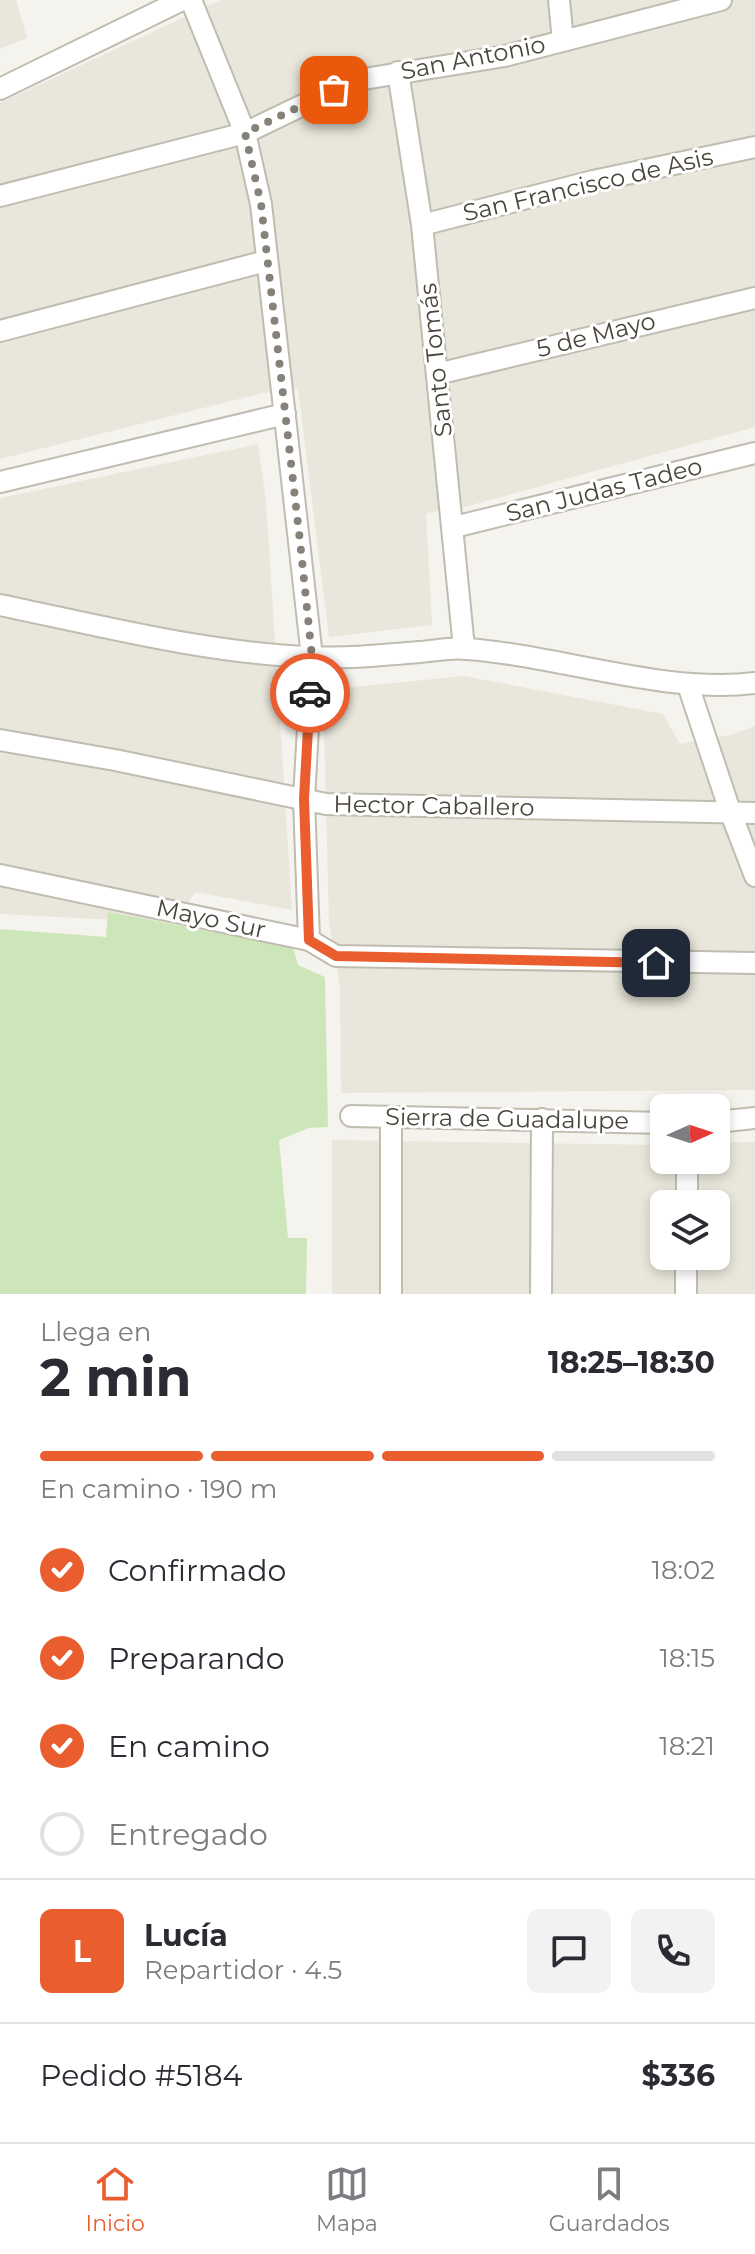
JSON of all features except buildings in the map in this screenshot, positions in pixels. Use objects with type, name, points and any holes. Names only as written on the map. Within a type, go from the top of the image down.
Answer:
[{"type":"street","points":[[0,89],[182,0]]},
{"type":"street","points":[[191,0],[245,133],[261,204],[312,657],[304,799],[309,940]]},
{"type":"street","points":[[559,0],[563,41]]},
{"type":"street","name":"San Antonio","points":[[0,196],[245,133],[364,79],[468,63],[721,0]]},
{"type":"street","name":"Santo Tomás","points":[[398,72],[422,225],[464,648]]},
{"type":"street","name":"San Francisco de Asis","points":[[422,225],[593,181],[755,147]]},
{"type":"street","points":[[0,331],[266,261]]},
{"type":"street","name":"5 de Mayo","points":[[437,374],[755,298]]},
{"type":"street","points":[[0,482],[285,414]]},
{"type":"street","name":"San Judas Tadeo","points":[[454,527],[755,453]]},
{"type":"street","points":[[0,605],[180,642],[312,657],[464,648],[558,661],[688,685],[728,687],[755,683]]},
{"type":"street","points":[[688,685],[755,876]]},
{"type":"street","name":"Hector Caballero","points":[[0,740],[115,760],[326,804],[755,813]]},
{"type":"street","name":"Mayo Sur","points":[[0,875],[309,940],[336,956],[755,963]]},
{"type":"street","name":"Sierra de Guadalupe","points":[[351,1116],[650,1123]]},
{"type":"street","points":[[391,1117],[391,1294]]},
{"type":"street","points":[[730,1121],[755,1118]]},
{"type":"street","points":[[541,1294],[542,1119]]},
{"type":"street","points":[[686,1270],[686,1294]]},
{"type":"shaded area","points":[[0,0],[16,0],[27,38],[0,49]]},
{"type":"shaded area","points":[[221,0],[755,0],[755,427],[461,508],[426,513],[432,625],[329,637],[298,389],[263,393],[0,459],[0,103]]},
{"type":"shaded area","points":[[258,444],[266,501],[292,910],[195,892],[175,923],[0,914],[0,498]]},
{"type":"shaded area","points":[[464,676],[663,714],[680,744],[730,735],[755,726],[755,1090],[341,1093],[340,986],[329,921],[323,690]]},
{"type":"shaded area","points":[[332,1140],[650,1145],[650,1174],[730,1174],[730,1143],[755,1142],[755,1294],[332,1294]]},
{"type":"green space","points":[[108,912],[293,947],[298,965],[325,977],[328,1127],[309,1128],[279,1140],[288,1238],[307,1238],[306,1294],[0,1294],[0,929],[106,937]]},
{"type":"way so far","points":[[310,693],[312,657],[261,204],[245,133],[334,90]]},
{"type":"route","points":[[310,693],[304,799],[309,940],[336,956],[656,963]]}]
